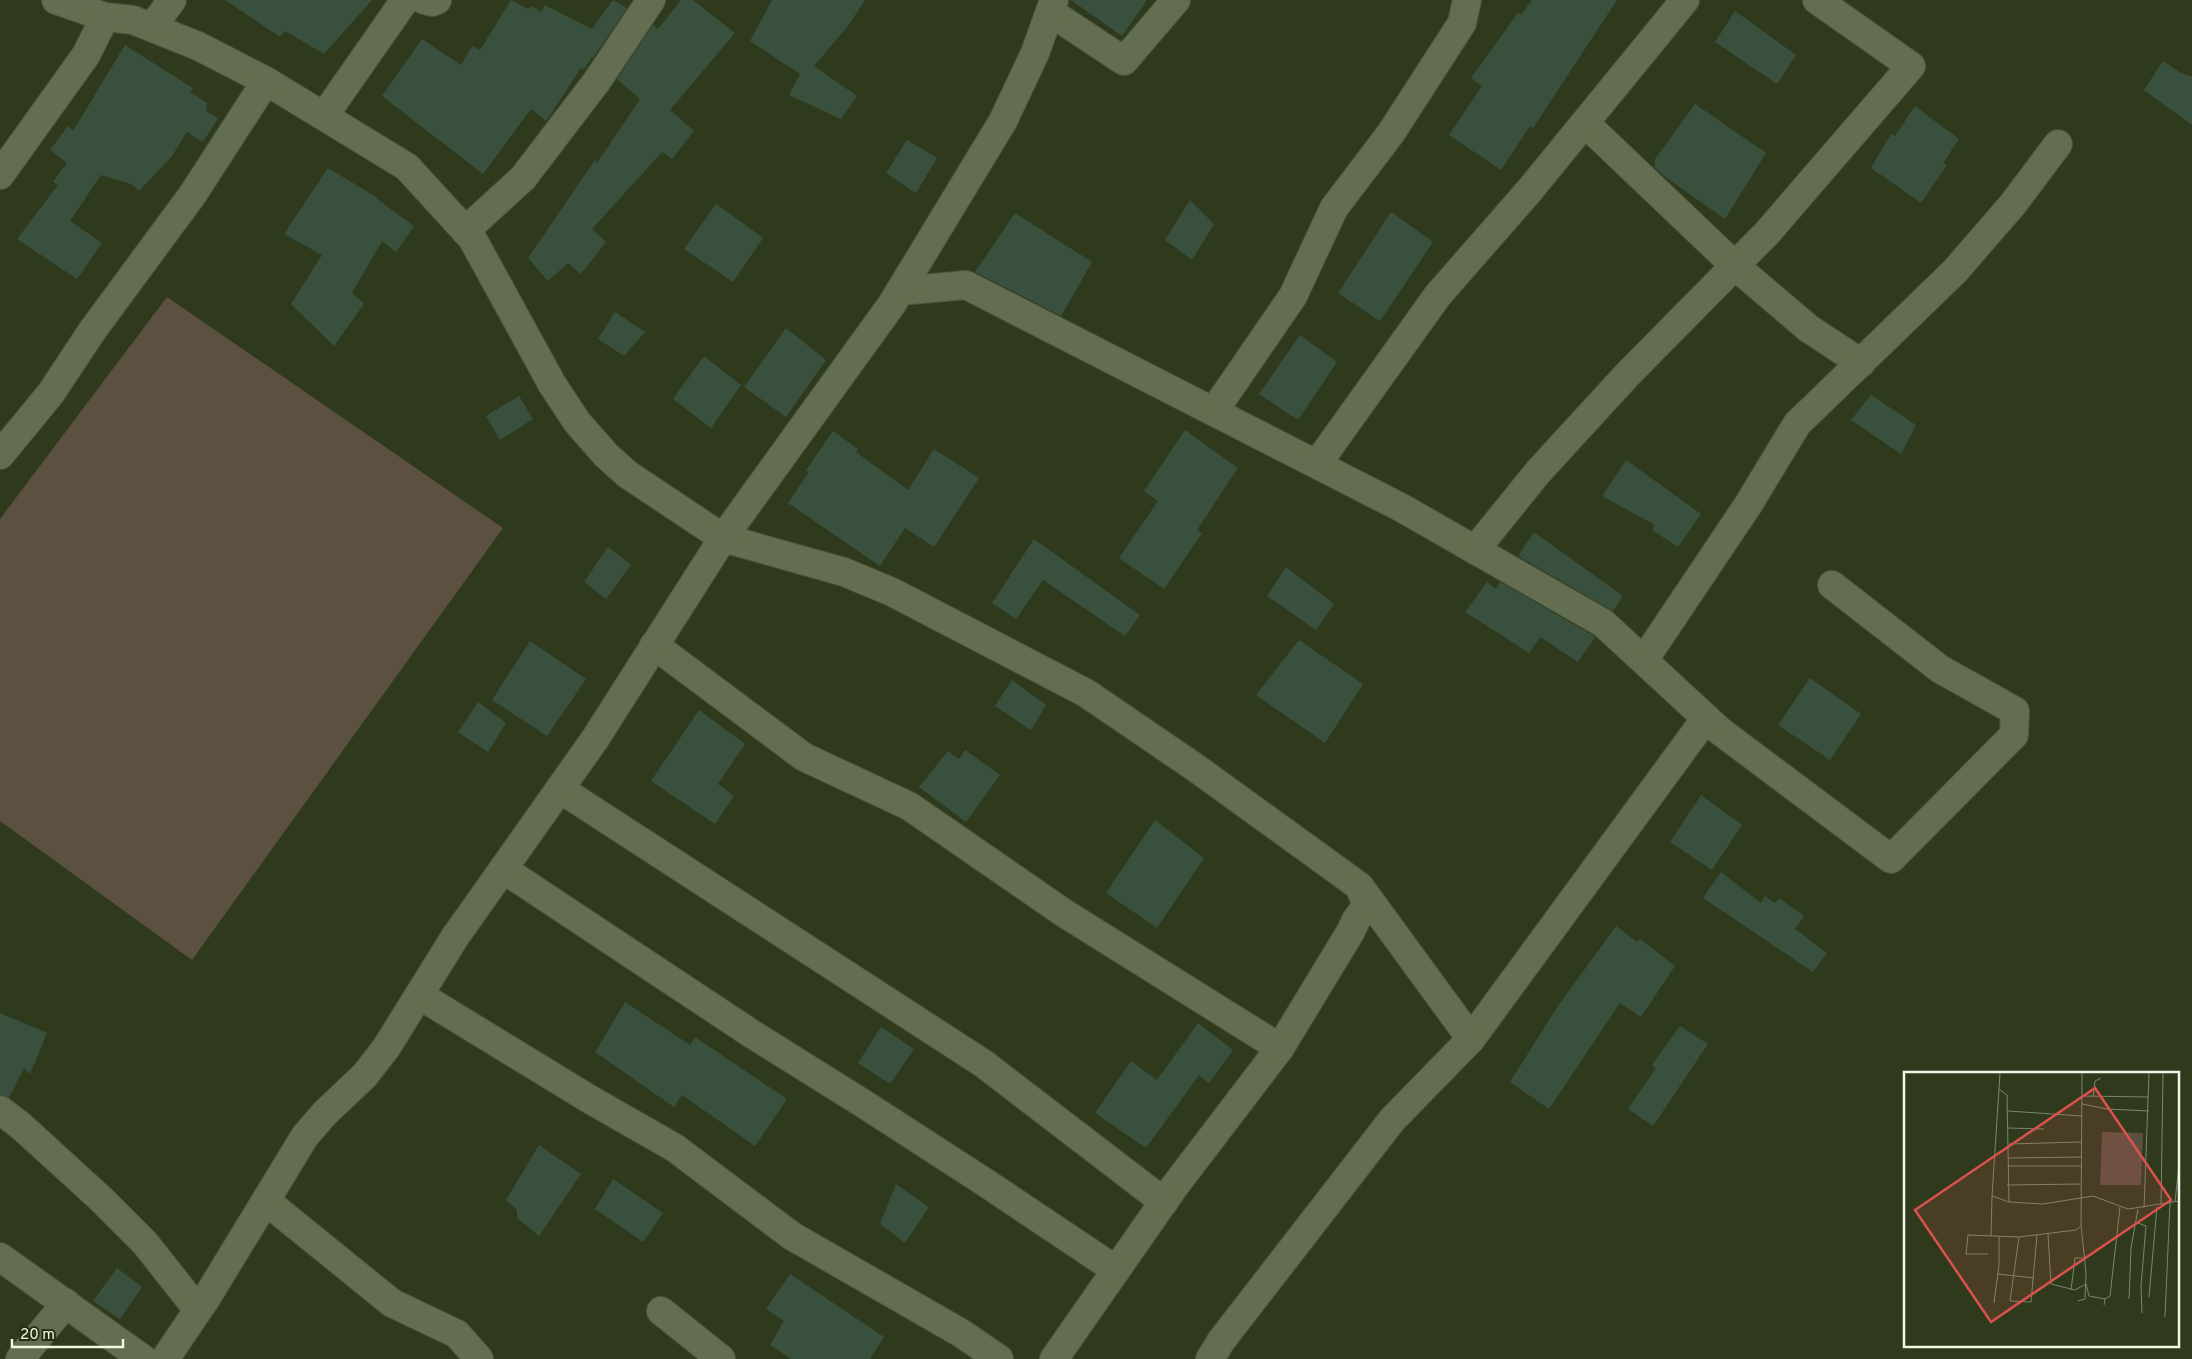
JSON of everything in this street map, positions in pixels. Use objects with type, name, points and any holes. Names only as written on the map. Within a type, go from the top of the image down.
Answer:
[{"type":"street","points":[[56,0],[105,17],[133,20],[153,26],[198,46],[266,81],[408,167],[472,238],[552,384],[577,422],[606,455],[627,474],[723,538],[844,572],[892,592],[1086,694],[1196,768],[1359,886],[1471,1039]]},
{"type":"street","points":[[153,26],[172,0]]},
{"type":"street","points":[[324,116],[405,0]]},
{"type":"street","points":[[424,0],[432,2],[437,0]]},
{"type":"street","points":[[465,231],[523,178],[597,81],[651,0]]},
{"type":"street","points":[[165,1359],[198,1310],[305,1136],[324,1113],[365,1075],[386,1048],[455,937],[594,739],[723,538],[900,291],[1003,121],[1035,53],[1052,6],[1124,61],[1176,0]]},
{"type":"street","points":[[1214,411],[1294,296],[1334,208],[1391,133],[1457,31],[1462,23],[1467,0]]},
{"type":"street","points":[[1317,464],[1438,295],[1529,190],[1686,0]]},
{"type":"street","points":[[1475,550],[1538,472],[1608,396],[1767,233],[1911,66],[1817,0]]},
{"type":"street","points":[[0,175],[86,56],[105,17]]},
{"type":"street","points":[[0,456],[51,394],[92,331],[194,194],[266,81]]},
{"type":"street","points":[[1585,123],[1734,265],[1808,328],[1861,363]]},
{"type":"street","points":[[1644,660],[1748,505],[1797,424],[1955,271],[2013,204],[2058,144]]},
{"type":"street","points":[[900,291],[966,285],[1402,508],[1603,623],[1720,731],[1891,859],[2014,735],[2014,711],[1940,669],[1832,585]]},
{"type":"street","points":[[654,645],[804,757],[909,806],[1064,913],[1280,1048]]},
{"type":"street","points":[[1210,1359],[1221,1340],[1392,1120],[1471,1039],[1706,718]]},
{"type":"street","points":[[560,789],[984,1064],[1164,1202]]},
{"type":"street","points":[[503,869],[752,1034],[864,1104],[1116,1270]]},
{"type":"street","points":[[1054,1359],[1164,1202],[1280,1048],[1356,920],[1367,905],[1359,886]]},
{"type":"street","points":[[419,995],[591,1100],[675,1148],[792,1236],[961,1333],[999,1359]]},
{"type":"street","points":[[0,1110],[21,1126],[101,1199],[145,1243],[198,1310]]},
{"type":"street","points":[[266,1201],[392,1304],[457,1334],[478,1359]]},
{"type":"street","points":[[0,1257],[143,1359]]},
{"type":"street","points":[[20,1359],[66,1304]]},
{"type":"street","points":[[661,1311],[721,1359]]},
{"type":"shaded area","points":[[167,297],[503,528],[192,960],[0,821],[0,519]]},
{"type":"building","points":[[225,0],[372,0],[324,54],[285,31],[280,37]]},
{"type":"building","points":[[511,0],[528,9],[531,6],[541,12],[545,5],[592,29],[613,0],[627,8],[593,58],[584,69],[581,68],[546,121],[531,109],[483,174],[382,96],[422,39],[461,65],[472,46],[480,50]]},
{"type":"building","points":[[681,0],[693,0],[735,33],[670,110],[694,131],[672,159],[662,152],[592,229],[606,242],[581,274],[568,263],[548,281],[528,258],[595,160],[597,163],[640,99],[617,79],[653,25],[658,29]]},
{"type":"building","points":[[772,0],[865,0],[848,26],[814,66],[857,96],[841,119],[789,95],[800,74],[750,41]]},
{"type":"building","points":[[1071,0],[1147,0],[1122,36]]},
{"type":"building","points":[[1532,0],[1617,0],[1533,128],[1530,126],[1501,170],[1449,135],[1482,86],[1471,78],[1518,13],[1521,15]]},
{"type":"building","points":[[1735,11],[1796,55],[1777,84],[1715,42]]},
{"type":"building","points":[[125,45],[193,88],[190,92],[207,103],[206,111],[218,118],[203,142],[187,132],[172,156],[139,191],[131,184],[101,175],[70,221],[102,243],[77,279],[17,239],[58,185],[53,182],[67,163],[50,150],[68,126],[73,131]]},
{"type":"building","points":[[2163,61],[2179,72],[2192,77],[2192,125],[2144,90]]},
{"type":"building","points":[[1695,104],[1766,153],[1725,219],[1655,168],[1655,159]]},
{"type":"building","points":[[1915,106],[1959,139],[1943,163],[1947,165],[1921,203],[1871,168],[1891,134],[1895,136]]},
{"type":"building","points":[[907,140],[937,158],[916,193],[886,173]]},
{"type":"building","points":[[328,168],[378,198],[414,226],[396,252],[382,241],[352,293],[364,304],[334,346],[291,304],[322,255],[284,234]]},
{"type":"building","points":[[1190,200],[1214,224],[1192,260],[1165,240]]},
{"type":"building","points":[[716,204],[763,238],[733,282],[684,249]]},
{"type":"building","points":[[1391,212],[1433,242],[1380,321],[1338,293]]},
{"type":"building","points":[[1015,213],[1092,262],[1061,316],[975,272]]},
{"type":"building","points":[[615,312],[645,332],[624,356],[598,339]]},
{"type":"building","points":[[786,328],[826,360],[786,417],[744,387]]},
{"type":"building","points":[[1300,335],[1337,362],[1298,420],[1259,394]]},
{"type":"building","points":[[704,356],[741,385],[711,428],[673,399]]},
{"type":"building","points":[[1871,395],[1916,425],[1901,454],[1851,420]]},
{"type":"building","points":[[519,396],[533,419],[500,440],[486,416]]},
{"type":"building","points":[[1185,430],[1238,468],[1197,530],[1202,533],[1164,589],[1119,558],[1158,501],[1144,491]]},
{"type":"building","points":[[833,431],[858,449],[856,452],[908,490],[934,449],[979,478],[934,547],[905,528],[880,566],[788,503],[809,472],[806,470]]},
{"type":"building","points":[[1626,460],[1701,514],[1678,547],[1652,530],[1655,525],[1602,496]]},
{"type":"building","points":[[1534,532],[1623,596],[1613,611],[1518,556]]},
{"type":"building","points":[[1034,539],[1140,615],[1125,636],[1043,580],[1016,619],[992,603]]},
{"type":"building","points":[[608,547],[631,565],[606,599],[584,582]]},
{"type":"building","points":[[1286,567],[1334,604],[1316,630],[1267,596]]},
{"type":"building","points":[[1487,582],[1496,589],[1500,582],[1595,637],[1578,662],[1540,637],[1529,653],[1465,612]]},
{"type":"building","points":[[1299,640],[1363,684],[1325,743],[1256,695]]},
{"type":"building","points":[[530,641],[586,679],[547,736],[492,700]]},
{"type":"building","points":[[1810,678],[1861,714],[1830,760],[1778,725]]},
{"type":"building","points":[[1012,680],[1046,705],[1031,730],[995,706]]},
{"type":"building","points":[[478,702],[506,723],[488,752],[458,732]]},
{"type":"building","points":[[699,710],[745,744],[718,784],[734,796],[715,824],[651,781]]},
{"type":"building","points":[[965,750],[1000,775],[966,822],[919,787],[948,751],[959,759]]},
{"type":"building","points":[[1701,795],[1742,825],[1712,870],[1670,842]]},
{"type":"building","points":[[1155,820],[1204,858],[1157,928],[1106,893]]},
{"type":"building","points":[[1721,872],[1761,903],[1765,896],[1775,903],[1779,898],[1804,916],[1795,929],[1827,953],[1813,972],[1703,898]]},
{"type":"building","points":[[1616,926],[1637,942],[1640,939],[1675,966],[1641,1017],[1620,1003],[1549,1109],[1510,1082],[1558,1006]]},
{"type":"building","points":[[625,1002],[690,1045],[695,1037],[787,1099],[755,1146],[682,1095],[674,1107],[595,1052]]},
{"type":"building","points":[[0,1013],[47,1033],[30,1074],[24,1068],[9,1098],[0,1095]]},
{"type":"building","points":[[1198,1023],[1233,1050],[1209,1083],[1199,1075],[1146,1148],[1095,1113],[1131,1061],[1157,1080]]},
{"type":"building","points":[[1680,1026],[1708,1044],[1653,1126],[1628,1109],[1656,1068],[1652,1065]]},
{"type":"building","points":[[881,1027],[914,1049],[890,1084],[858,1063]]},
{"type":"building","points":[[539,1145],[581,1174],[539,1236],[517,1218],[517,1210],[506,1200]]},
{"type":"building","points":[[613,1179],[663,1213],[643,1242],[595,1209]]},
{"type":"building","points":[[896,1184],[929,1207],[905,1243],[880,1224]]},
{"type":"building","points":[[117,1268],[142,1287],[120,1319],[93,1301]]},
{"type":"building","points":[[790,1274],[884,1337],[870,1359],[791,1359],[770,1345],[784,1321],[766,1309]]}]
